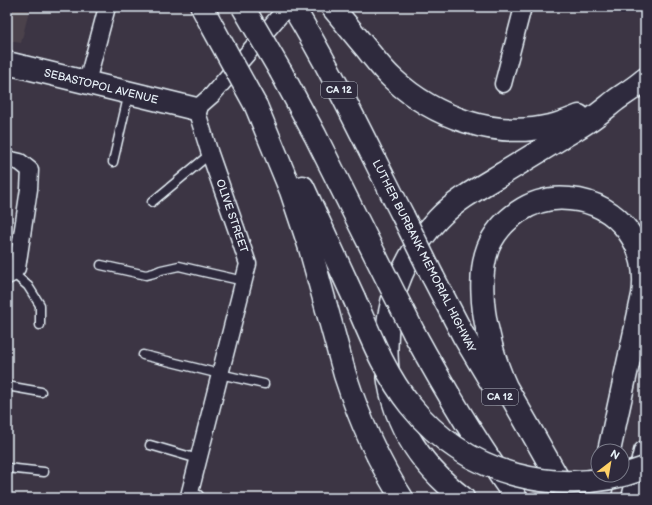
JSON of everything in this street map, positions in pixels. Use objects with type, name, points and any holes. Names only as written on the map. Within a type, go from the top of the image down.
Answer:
[{"type":"main road","points":[[243,7],[281,72],[315,135],[414,333],[463,419],[516,498]]},
{"type":"main road","name":"LUTHER BURBANK MEMORIAL HIGHWAY","points":[[293,7],[354,119],[463,335],[506,407],[568,498]]},
{"type":"main road","points":[[334,9],[382,68],[393,79],[424,102],[461,120],[504,129],[536,128],[550,126],[574,118],[618,99]]},
{"type":"main road","points":[[206,16],[256,106],[295,170],[389,373],[402,395],[418,414],[435,431],[471,457],[492,467],[513,474],[536,479],[569,483],[596,481],[623,476],[645,468]]},
{"type":"main road","name":"SEBASTOPOL AVENUE","points":[[7,62],[196,109]]},
{"type":"main road","points":[[463,498],[437,475],[418,453],[403,428],[392,398],[387,371],[386,339],[391,309],[400,276],[412,253],[421,240],[438,219],[448,210],[483,185],[589,120],[645,78]]},
{"type":"main road","points":[[256,106],[278,158],[300,218],[312,255],[344,375],[351,394],[371,443],[402,498]]},
{"type":"main road","points":[[568,498],[506,386],[491,346],[483,303],[482,279],[485,258],[495,234],[507,220],[515,214],[528,206],[544,200],[575,199],[586,201],[604,209],[628,230],[641,257],[644,276],[643,295],[611,443]]},
{"type":"main road","points":[[633,498],[645,452]]},
{"type":"main road","points":[[599,498],[602,483]]},
{"type":"street","points":[[87,82],[107,7]]},
{"type":"street","points":[[196,109],[212,95],[287,7]]},
{"type":"street","points":[[503,84],[523,7]]},
{"type":"street","name":"OLIVE STREET","points":[[196,109],[248,264],[189,496],[196,498]]},
{"type":"street","points":[[7,159],[20,162],[30,170],[30,189],[17,268],[10,274]]},
{"type":"lane","points":[[113,162],[130,93]]},
{"type":"lane","points":[[152,202],[210,154]]},
{"type":"lane","points":[[101,264],[146,275],[166,268],[179,266],[244,281]]},
{"type":"lane","points":[[10,274],[28,286],[40,305],[40,325]]},
{"type":"lane","points":[[143,355],[264,384]]},
{"type":"lane","points":[[7,386],[41,392]]},
{"type":"lane","points":[[150,445],[198,459]]},
{"type":"lane","points":[[7,468],[44,472]]},
{"type":"shaded area","points":[[7,7],[30,7],[21,43],[7,40]]}]
